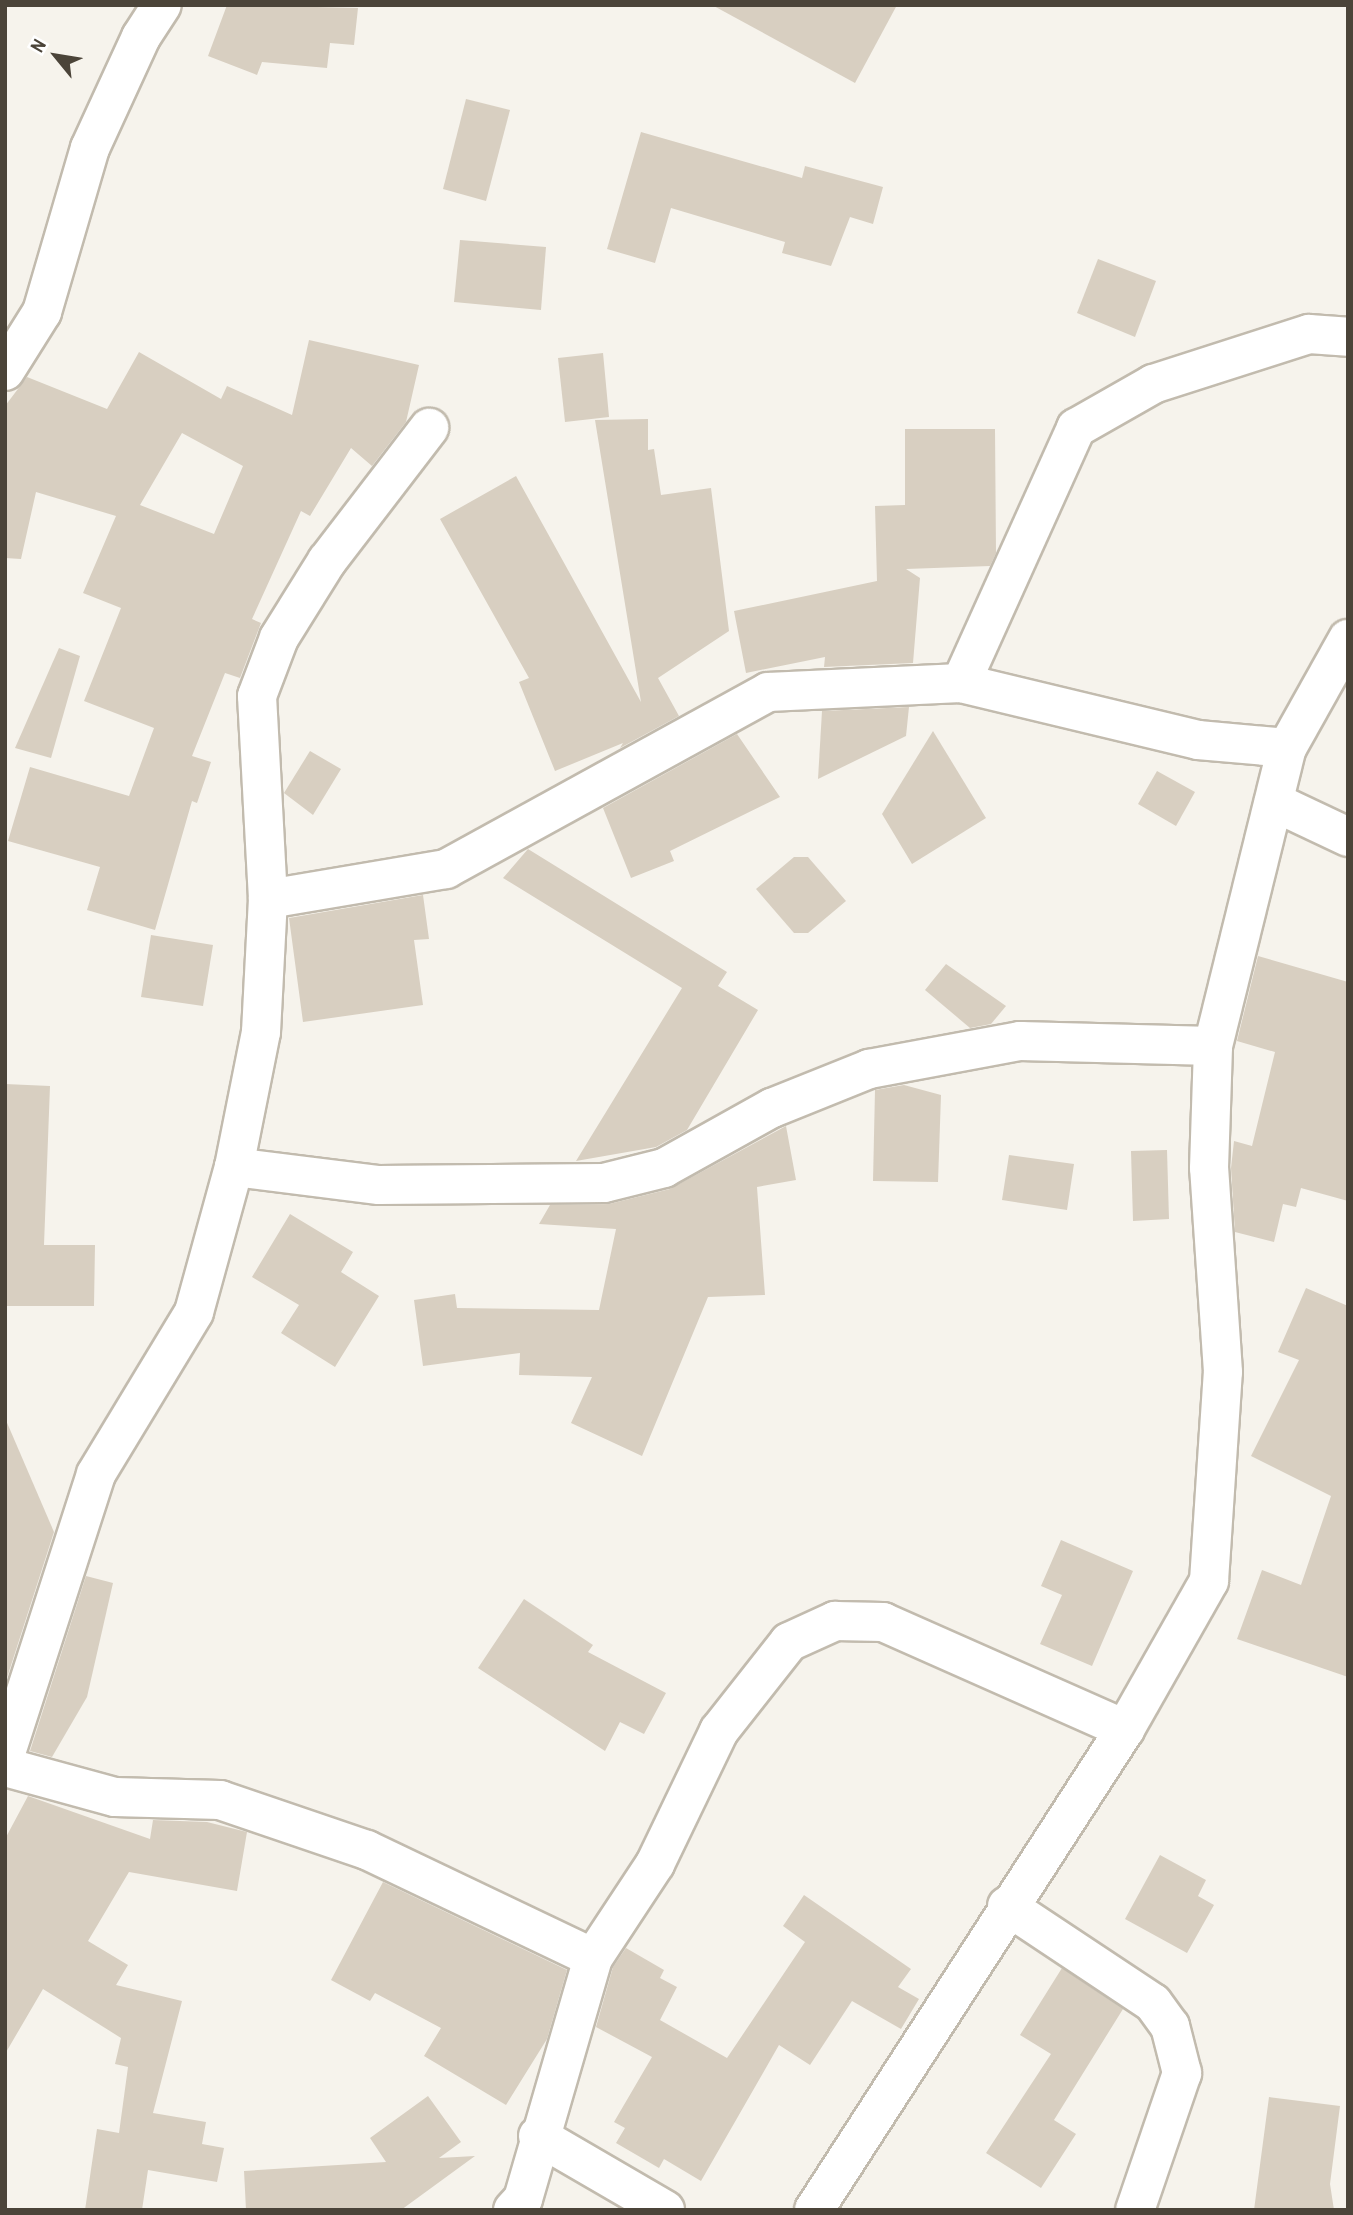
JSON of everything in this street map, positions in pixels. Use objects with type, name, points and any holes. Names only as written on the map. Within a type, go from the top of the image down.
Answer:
[{"type":"street","points":[[5,371],[42,312],[90,148],[141,37],[162,5]]},
{"type":"street","points":[[961,683],[1076,428],[1153,384],[1309,334],[1348,337]]},
{"type":"street","points":[[5,1756],[96,1474],[194,1312],[234,1167],[261,1032],[268,899],[257,696],[279,638],[327,561],[429,428]]},
{"type":"street","points":[[814,2210],[1007,1906],[1125,1729],[1209,1581],[1223,1372],[1209,1168],[1213,1046],[1287,748],[1348,639]]},
{"type":"street","points":[[268,899],[446,869],[768,692],[961,683],[1198,740],[1287,748]]},
{"type":"street","points":[[1274,802],[1348,837]]},
{"type":"street","points":[[234,1167],[379,1185],[604,1183],[664,1168],[772,1108],[869,1069],[1020,1041],[1213,1046]]},
{"type":"street","points":[[513,2210],[523,2199],[538,2136],[593,1958],[655,1864],[719,1731],[789,1642],[835,1621],[883,1622],[1125,1729]]},
{"type":"street","points":[[5,1767],[115,1797],[220,1800],[367,1850],[593,1958]]},
{"type":"street","points":[[1007,1906],[1153,2003],[1170,2026],[1182,2073],[1135,2210]]},
{"type":"street","points":[[538,2136],[665,2210]]},
{"type":"building","points":[[227,5],[358,8],[354,45],[330,43],[327,68],[262,62],[257,75],[208,56]]},
{"type":"building","points":[[712,5],[897,5],[855,83]]},
{"type":"building","points":[[466,99],[510,110],[486,201],[443,189]]},
{"type":"building","points":[[641,132],[802,178],[805,166],[883,187],[873,224],[850,217],[831,266],[782,253],[785,242],[671,208],[655,263],[607,249]]},
{"type":"building","points":[[460,240],[546,247],[541,310],[454,302]]},
{"type":"building","points":[[1098,259],[1156,281],[1135,337],[1077,313]]},
{"type":"building","points":[[309,340],[419,365],[406,422],[372,466],[351,448],[310,516],[301,511],[252,619],[261,623],[240,678],[225,673],[192,756],[211,762],[197,803],[192,801],[155,930],[87,910],[100,867],[8,841],[30,767],[129,796],[154,728],[84,701],[121,608],[83,593],[116,516],[36,492],[21,559],[5,558],[5,406],[27,377],[107,409],[139,352],[221,399],[227,386],[292,415]],"holes":[[[182,433],[243,466],[214,534],[140,505]]]},
{"type":"building","points":[[603,353],[609,417],[565,422],[558,358]]},
{"type":"building","points":[[648,419],[648,450],[654,449],[661,495],[711,488],[729,631],[658,678],[679,716],[620,748],[623,743],[555,771],[519,682],[529,678],[440,519],[516,476],[641,702],[595,420]]},
{"type":"building","points":[[905,429],[995,429],[996,553],[990,566],[906,569],[920,578],[913,663],[824,667],[825,657],[746,673],[734,611],[877,581],[875,506],[905,505]]},
{"type":"building","points":[[59,648],[80,656],[51,758],[15,748]]},
{"type":"building","points":[[909,707],[906,736],[818,779],[822,711]]},
{"type":"building","points":[[933,731],[986,818],[912,864],[882,814]]},
{"type":"building","points":[[737,734],[780,797],[670,851],[674,861],[631,878],[603,808]]},
{"type":"building","points":[[310,751],[341,769],[313,815],[284,793]]},
{"type":"building","points":[[1157,771],[1195,792],[1176,826],[1138,804]]},
{"type":"building","points":[[528,849],[727,972],[718,986],[758,1010],[687,1130],[656,1147],[576,1161],[682,988],[503,878]]},
{"type":"building","points":[[794,857],[808,857],[846,901],[808,933],[794,933],[756,889]]},
{"type":"building","points":[[423,895],[429,939],[414,940],[423,1005],[303,1022],[289,918]]},
{"type":"building","points":[[151,935],[213,945],[203,1006],[141,997]]},
{"type":"building","points":[[1258,956],[1348,982],[1348,1201],[1301,1188],[1296,1207],[1283,1204],[1274,1242],[1235,1232],[1231,1168],[1234,1141],[1252,1146],[1275,1052],[1237,1041]]},
{"type":"building","points":[[946,964],[1006,1006],[991,1024],[970,1028],[925,990]]},
{"type":"building","points":[[5,1084],[50,1086],[44,1245],[95,1245],[94,1306],[6,1306]]},
{"type":"building","points":[[904,1085],[941,1095],[938,1182],[873,1181],[875,1090]]},
{"type":"building","points":[[786,1126],[796,1180],[757,1187],[765,1295],[708,1297],[642,1456],[571,1423],[592,1377],[519,1375],[520,1353],[423,1366],[414,1300],[455,1294],[457,1308],[599,1310],[616,1229],[539,1224],[550,1205],[609,1204],[670,1189]]},
{"type":"building","points":[[1167,1150],[1169,1219],[1133,1221],[1131,1151]]},
{"type":"building","points":[[1009,1155],[1074,1164],[1067,1210],[1002,1200]]},
{"type":"building","points":[[290,1214],[353,1252],[341,1272],[379,1296],[335,1367],[281,1333],[299,1305],[252,1277]]},
{"type":"building","points":[[1306,1288],[1348,1306],[1348,1677],[1237,1639],[1262,1570],[1301,1585],[1331,1496],[1251,1456],[1299,1360],[1278,1352]]},
{"type":"building","points":[[5,1418],[54,1532],[5,1684]]},
{"type":"building","points":[[1061,1540],[1133,1571],[1092,1666],[1040,1644],[1062,1595],[1041,1586]]},
{"type":"building","points":[[86,1576],[113,1583],[87,1697],[52,1757],[30,1751]]},
{"type":"building","points":[[524,1599],[593,1645],[588,1652],[666,1693],[644,1734],[620,1722],[605,1751],[478,1668]]},
{"type":"building","points":[[28,1796],[150,1839],[153,1820],[207,1822],[247,1832],[237,1891],[129,1872],[88,1941],[128,1965],[116,1985],[182,2001],[153,2113],[206,2122],[202,2144],[224,2148],[217,2182],[148,2170],[142,2210],[85,2210],[97,2129],[119,2133],[128,2067],[115,2064],[121,2038],[43,1989],[5,2054],[5,1839]]},
{"type":"building","points":[[1160,1855],[1206,1880],[1198,1896],[1214,1905],[1187,1953],[1125,1919]]},
{"type":"building","points":[[383,1882],[567,1970],[547,2039],[506,2105],[424,2056],[441,2028],[375,1993],[370,2001],[331,1980]]},
{"type":"building","points":[[804,1895],[911,1969],[898,1987],[919,1999],[901,2029],[852,2001],[810,2065],[779,2045],[701,2181],[664,2159],[659,2168],[616,2143],[625,2128],[614,2122],[652,2057],[596,2027],[613,1967],[626,1948],[664,1970],[660,1978],[677,1987],[660,2020],[727,2058],[805,1942],[783,1926]]},
{"type":"building","points":[[1062,1968],[1123,2009],[1054,2120],[1076,2134],[1041,2188],[986,2153],[1051,2054],[1020,2035]]},
{"type":"building","points":[[428,2096],[461,2142],[439,2158],[475,2156],[401,2210],[246,2210],[244,2171],[386,2162],[370,2138]]},
{"type":"building","points":[[1269,2097],[1340,2106],[1330,2184],[1334,2210],[1254,2210]]}]
